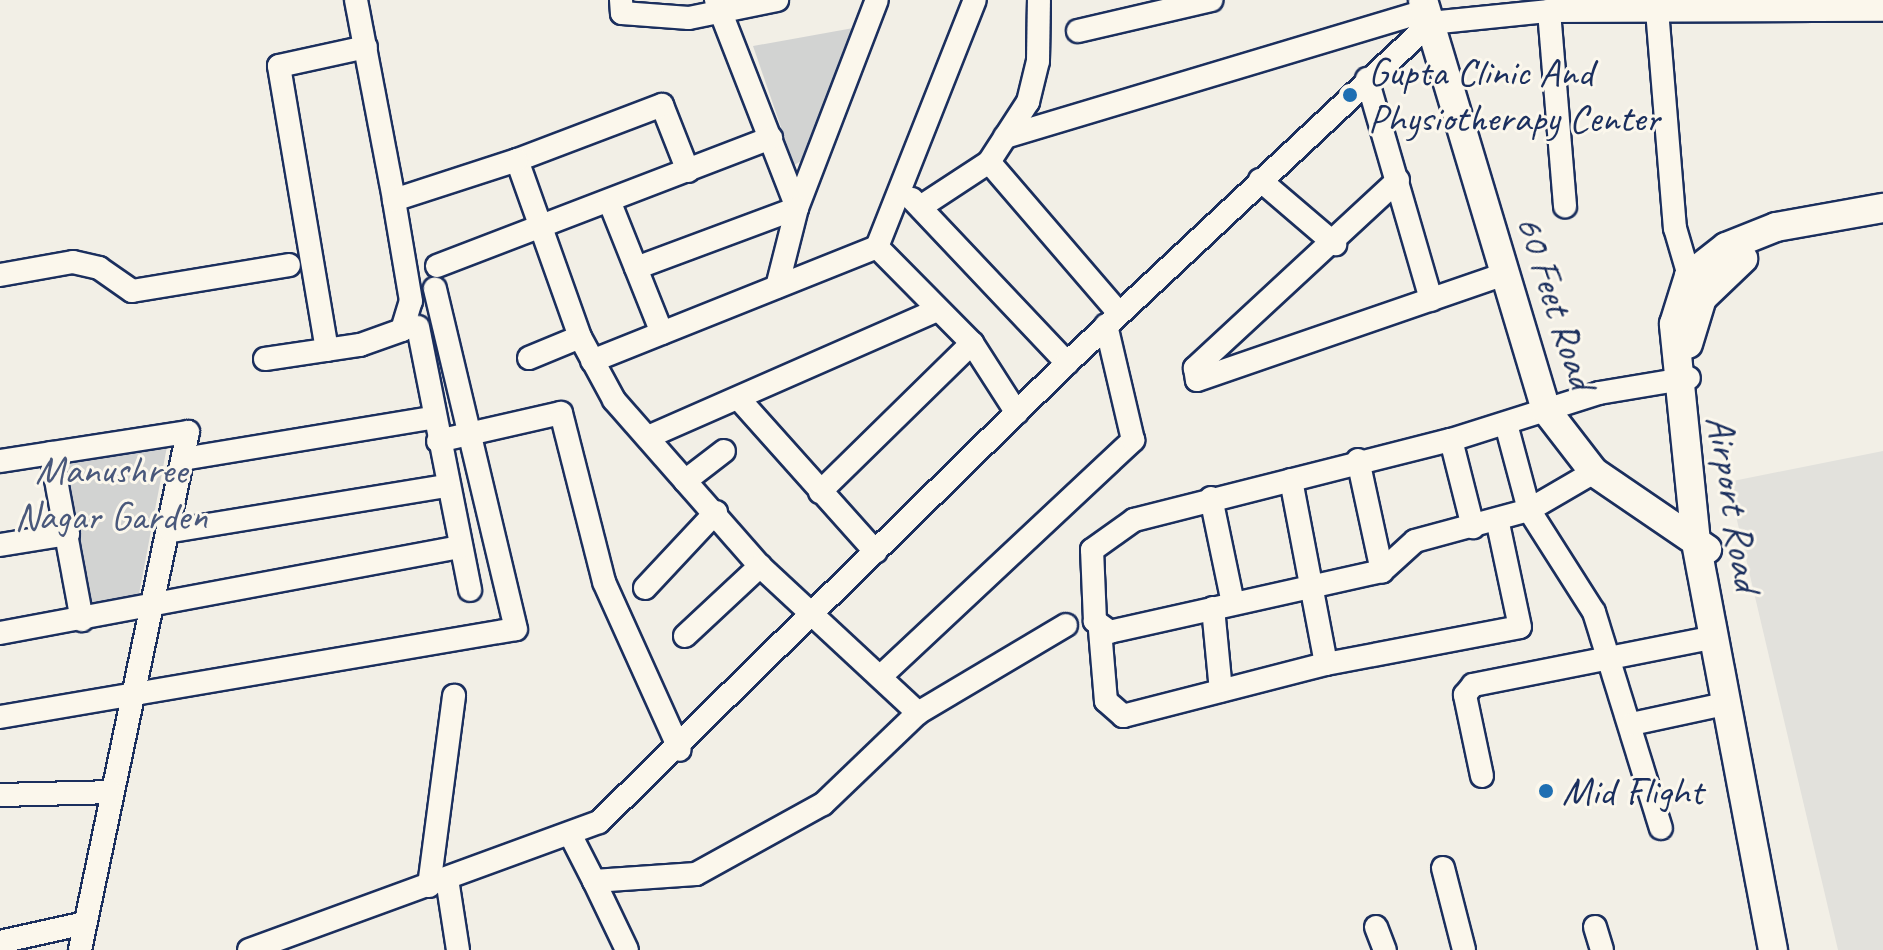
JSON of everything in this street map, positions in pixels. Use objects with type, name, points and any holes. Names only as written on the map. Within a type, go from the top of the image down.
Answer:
[{"type":"main road","name":"60 Feet Road","points":[[1426,11],[1546,410],[1594,472],[1707,549]]},
{"type":"main road","points":[[1689,276],[1758,232],[1883,208]]},
{"type":"main road","name":"Airport Road","points":[[1682,379],[1689,330],[1728,265],[1776,246],[1883,226]]},
{"type":"main road","name":"Airport Road","points":[[1689,276],[1674,324],[1707,549],[1715,637],[1773,950]]},
{"type":"main road","name":"Airport Road","points":[[1707,549],[1789,950]]},
{"type":"street","points":[[265,359],[392,336],[405,322],[411,301],[356,0]]},
{"type":"street","points":[[621,0],[622,13],[777,0]]},
{"type":"street","points":[[777,287],[797,208],[877,0]]},
{"type":"street","points":[[592,361],[877,247],[975,0]]},
{"type":"street","points":[[922,206],[989,162],[1005,137],[1035,77],[1039,0]]},
{"type":"street","points":[[1078,31],[1211,0]]},
{"type":"street","points":[[1005,137],[1426,11],[1500,6],[1549,11],[1657,10],[1694,5],[1835,6],[1883,10]]},
{"type":"street","points":[[717,6],[797,208]]},
{"type":"street","points":[[1657,10],[1675,228],[1689,276]]},
{"type":"street","points":[[249,950],[571,836],[599,822],[680,750],[1112,319],[1367,79],[1426,11]]},
{"type":"street","points":[[1549,11],[1565,206]]},
{"type":"street","points":[[327,350],[279,66],[366,47]]},
{"type":"street","points":[[1367,79],[1431,300]]},
{"type":"street","points":[[394,200],[517,160],[662,105],[688,171]]},
{"type":"street","points":[[437,266],[610,203],[771,138]]},
{"type":"street","points":[[517,160],[580,337],[614,400],[716,512],[760,566],[918,713]]},
{"type":"street","points":[[880,677],[1133,440],[1112,319],[989,162]]},
{"type":"street","points":[[1260,180],[1335,244]]},
{"type":"street","points":[[1398,180],[1335,244],[1195,368],[1197,380],[1504,274]]},
{"type":"street","points":[[901,191],[922,206],[1067,363]]},
{"type":"street","points":[[610,203],[662,333]]},
{"type":"street","points":[[636,268],[797,208]]},
{"type":"street","points":[[877,247],[972,343],[1017,413]]},
{"type":"street","points":[[0,275],[73,262],[99,268],[132,291],[289,265]]},
{"type":"street","points":[[0,717],[516,629],[472,433],[435,289]]},
{"type":"street","points":[[648,437],[937,310]]},
{"type":"street","points":[[418,327],[431,418],[470,590]]},
{"type":"street","points":[[529,358],[580,337]]},
{"type":"street","points":[[820,492],[972,343]]},
{"type":"street","points":[[1497,519],[1520,627],[1326,664],[1221,691],[1114,713],[1090,563],[1099,541],[1134,520],[1358,460],[1451,440],[1546,410],[1682,379]]},
{"type":"street","points":[[739,399],[876,552]]},
{"type":"street","points":[[438,441],[561,413],[604,582],[680,750]]},
{"type":"street","points":[[183,459],[431,418]]},
{"type":"street","points":[[1506,424],[1529,510],[1579,577],[1612,659],[1661,828]]},
{"type":"street","points":[[0,461],[188,432],[171,531],[128,696],[80,950]]},
{"type":"street","points":[[1451,440],[1473,527]]},
{"type":"street","points":[[685,481],[724,451]]},
{"type":"street","points":[[51,453],[82,620]]},
{"type":"street","points":[[1358,460],[1382,571]]},
{"type":"street","points":[[1100,630],[1382,571],[1415,541],[1529,510],[1594,472]]},
{"type":"street","points":[[1291,480],[1316,585],[1326,664]]},
{"type":"street","points":[[171,531],[446,486]]},
{"type":"street","points":[[1211,498],[1223,606],[1221,691]]},
{"type":"street","points":[[645,588],[716,512]]},
{"type":"street","points":[[0,545],[68,534]]},
{"type":"street","points":[[0,633],[461,547]]},
{"type":"street","points":[[685,636],[760,566]]},
{"type":"street","points":[[594,881],[696,874],[846,788],[918,713],[1066,625]]},
{"type":"street","points":[[1482,776],[1467,689],[1715,637]]},
{"type":"street","points":[[454,696],[438,882],[458,950]]},
{"type":"street","points":[[1632,724],[1729,703]]},
{"type":"street","points":[[0,795],[111,792]]},
{"type":"street","points":[[571,836],[627,950]]},
{"type":"street","points":[[1443,868],[1464,950]]},
{"type":"street","points":[[0,942],[85,923]]},
{"type":"street","points":[[1376,927],[1385,950]]},
{"type":"street","points":[[1595,927],[1602,950]]},
{"type":"shaded area","points":[[1883,451],[1883,950],[1838,950],[1728,482]]},
{"type":"green space","points":[[859,27],[811,156],[794,165],[753,46]]},
{"type":"green space","name":"Manushree Nagar Garden","points":[[169,436],[139,594],[84,606],[54,455]]},
{"type":"place","name":"Gupta Clinic And Physiotherapy Center","points":[[1350,95]]},
{"type":"place","name":"Mid Flight","points":[[1546,791]]}]
